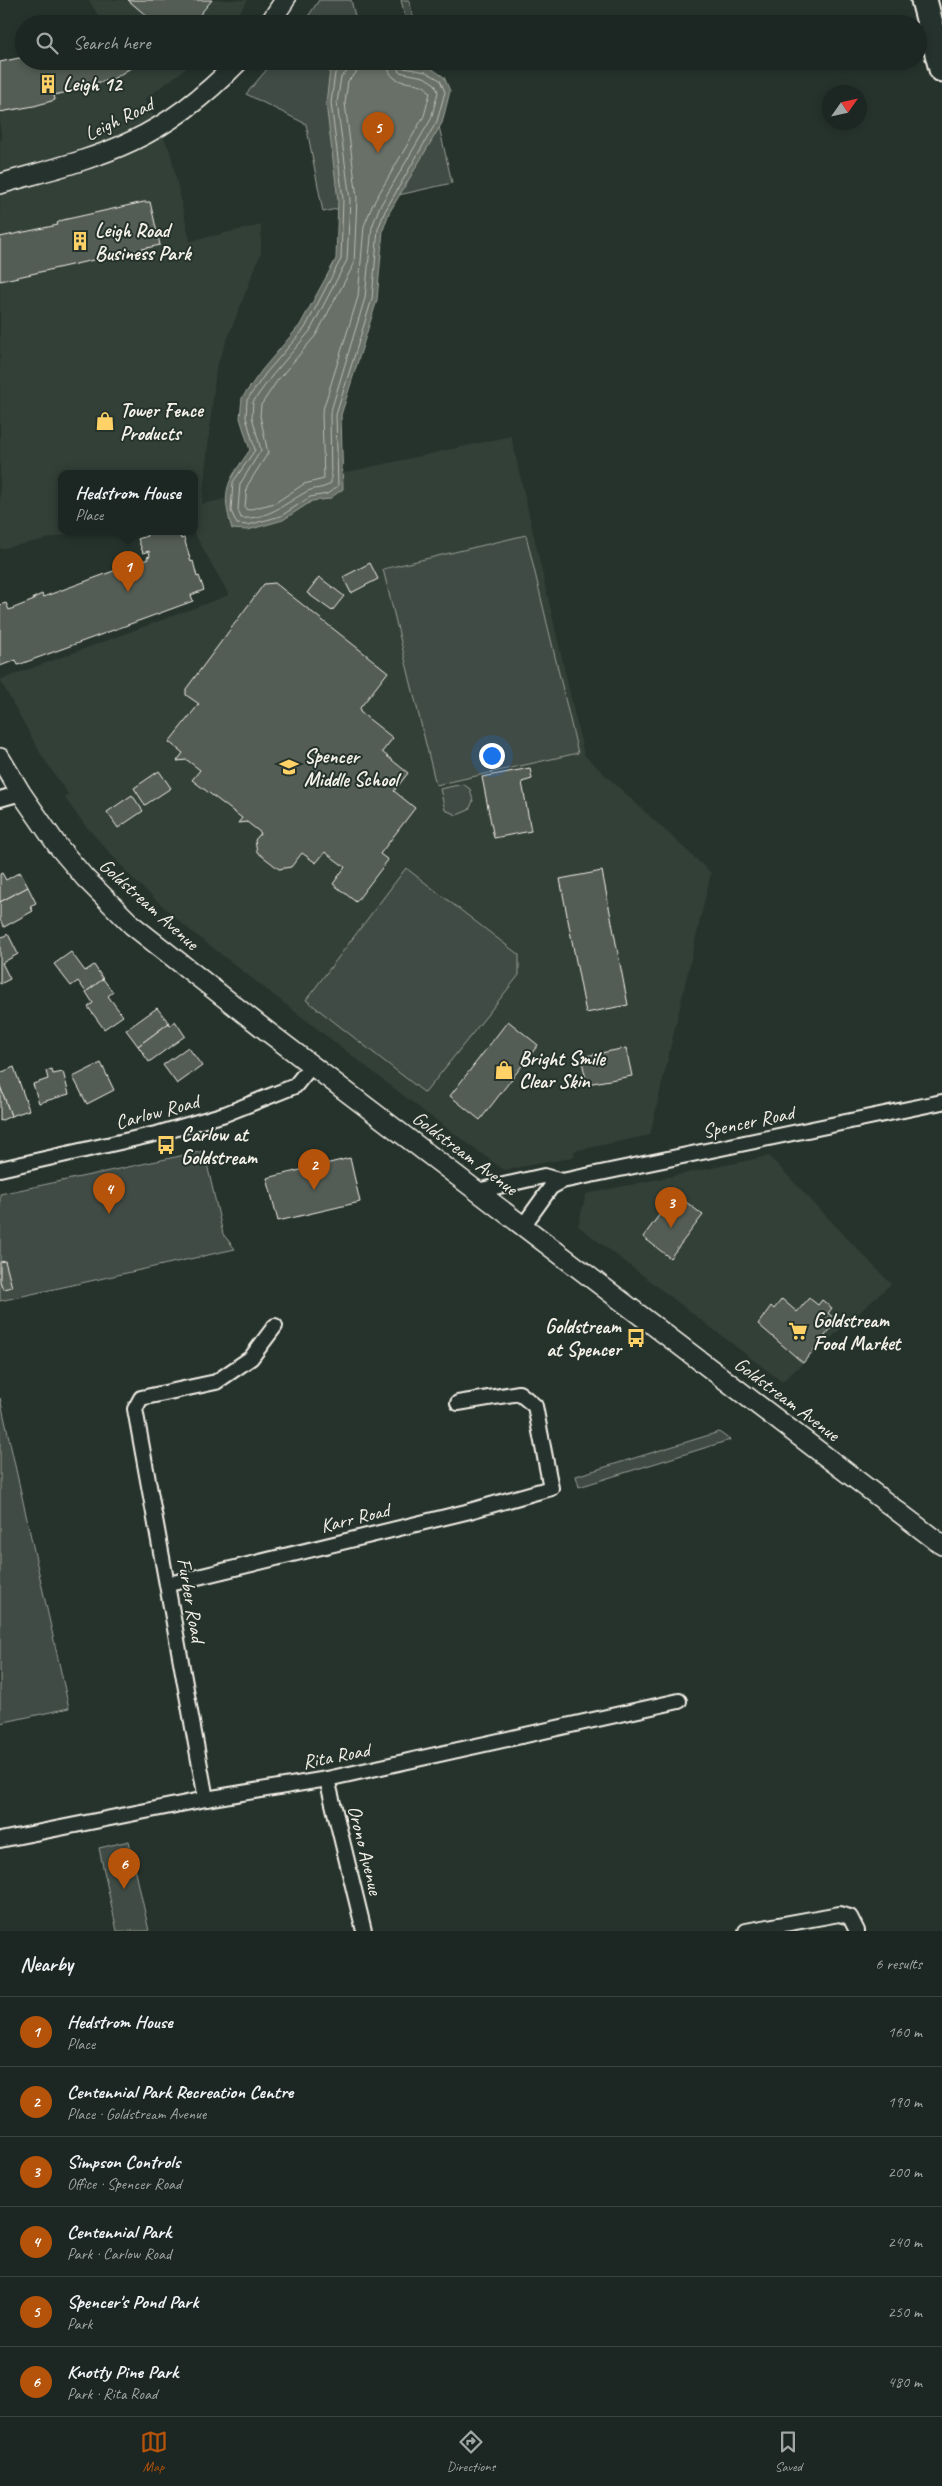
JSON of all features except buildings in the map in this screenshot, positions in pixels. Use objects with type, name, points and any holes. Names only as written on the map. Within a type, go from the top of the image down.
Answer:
[{"type":"highway","points":[[924,0],[942,69]]},
{"type":"main road","points":[[275,15],[285,0]]},
{"type":"main road","name":"Leigh Road","points":[[0,184],[89,158],[132,141],[176,116],[211,90],[230,70]]},
{"type":"main road","name":"Goldstream Avenue","points":[[0,758],[21,793],[57,845],[85,878],[132,925],[312,1065],[942,1545]]},
{"type":"street","points":[[0,799],[21,793]]},
{"type":"street","name":"Carlow Road","points":[[0,1169],[125,1142],[225,1114],[295,1086],[312,1065]]},
{"type":"street","name":"Spencer Road","points":[[523,1226],[551,1187],[562,1181],[942,1102]]},
{"type":"street","name":"Spencer Road","points":[[477,1191],[544,1176],[562,1181]]},
{"type":"street","name":"Furber Road","points":[[206,1799],[169,1584],[136,1409],[141,1398],[216,1382],[251,1358],[275,1326]]},
{"type":"street","name":"Karr Road","points":[[169,1584],[466,1512],[551,1488],[535,1406],[518,1393],[458,1403]]},
{"type":"street","name":"Rita Road","points":[[0,1840],[206,1799],[327,1779],[679,1701]]},
{"type":"street","name":"Orono Avenue","points":[[327,1779],[364,1931]]},
{"type":"street","points":[[746,1931],[826,1914],[839,1914],[850,1917],[857,1931]]},
{"type":"shaded area","points":[[89,0],[248,0],[237,15],[98,15]]},
{"type":"shaded area","points":[[319,0],[351,0],[355,15],[309,15]]},
{"type":"shaded area","points":[[401,0],[409,0],[413,15],[405,15]]},
{"type":"shaded area","points":[[15,58],[15,70],[184,70],[145,99],[170,151],[190,241],[261,225],[261,253],[216,368],[202,504],[511,436],[584,755],[711,873],[650,1135],[574,1151],[575,1157],[504,1170],[426,1113],[187,928],[134,880],[84,824],[64,797],[68,794],[42,756],[0,680],[229,595],[195,535],[198,535],[198,470],[58,470],[58,535],[65,535],[0,549],[0,140],[2,139],[0,128],[0,62]]},
{"type":"shaded area","points":[[266,70],[426,70],[452,183],[323,212],[306,124],[246,94]]},
{"type":"shaded area","points":[[526,535],[578,753],[436,785],[383,569]]},
{"type":"shaded area","points":[[463,784],[470,789],[473,801],[469,810],[457,815],[445,810],[440,789]]},
{"type":"shaded area","points":[[406,868],[519,955],[519,975],[425,1093],[306,1000]]},
{"type":"shaded area","points":[[204,1151],[223,1234],[235,1249],[0,1301],[0,1194]]},
{"type":"shaded area","points":[[769,1156],[891,1284],[782,1382],[578,1226],[586,1194]]},
{"type":"shaded area","points":[[0,1398],[69,1708],[0,1723]]},
{"type":"shaded area","points":[[719,1432],[730,1440],[579,1487],[576,1476]]},
{"type":"shaded area","points":[[129,1841],[149,1931],[117,1931],[99,1848]]},
{"type":"water","points":[[330,70],[434,70],[444,77],[450,91],[442,123],[389,213],[383,230],[377,300],[341,415],[343,489],[329,499],[312,501],[283,520],[248,530],[232,529],[228,515],[228,486],[231,478],[250,450],[240,418],[242,398],[262,370],[300,325],[336,259],[338,200],[326,103]]},
{"type":"place","name":"Leigh 12","points":[[48,84]]},
{"type":"place","name":"Spencer's Pond Park","points":[[378,153]]},
{"type":"place","name":"Leigh Road Business Park","points":[[80,241]]},
{"type":"place","name":"Tower Fence Products","points":[[105,421]]},
{"type":"place","name":"Hedstrom House","points":[[128,592]]},
{"type":"place","name":"Spencer Middle School","points":[[289,767]]},
{"type":"place","name":"Bright Smile Clear Skin","points":[[504,1070]]},
{"type":"place","name":"Carlow at Goldstream","points":[[166,1145]]},
{"type":"place","name":"Centennial Park Recreation Centre","points":[[314,1190]]},
{"type":"place","name":"Centennial Park","points":[[109,1214]]},
{"type":"place","name":"Simpson Controls","points":[[671,1228]]},
{"type":"place","name":"Goldstream Food Market","points":[[798,1331]]},
{"type":"place","name":"Goldstream at Spencer","points":[[636,1338]]},
{"type":"place","name":"Knotty Pine Park","points":[[124,1889]]}]
